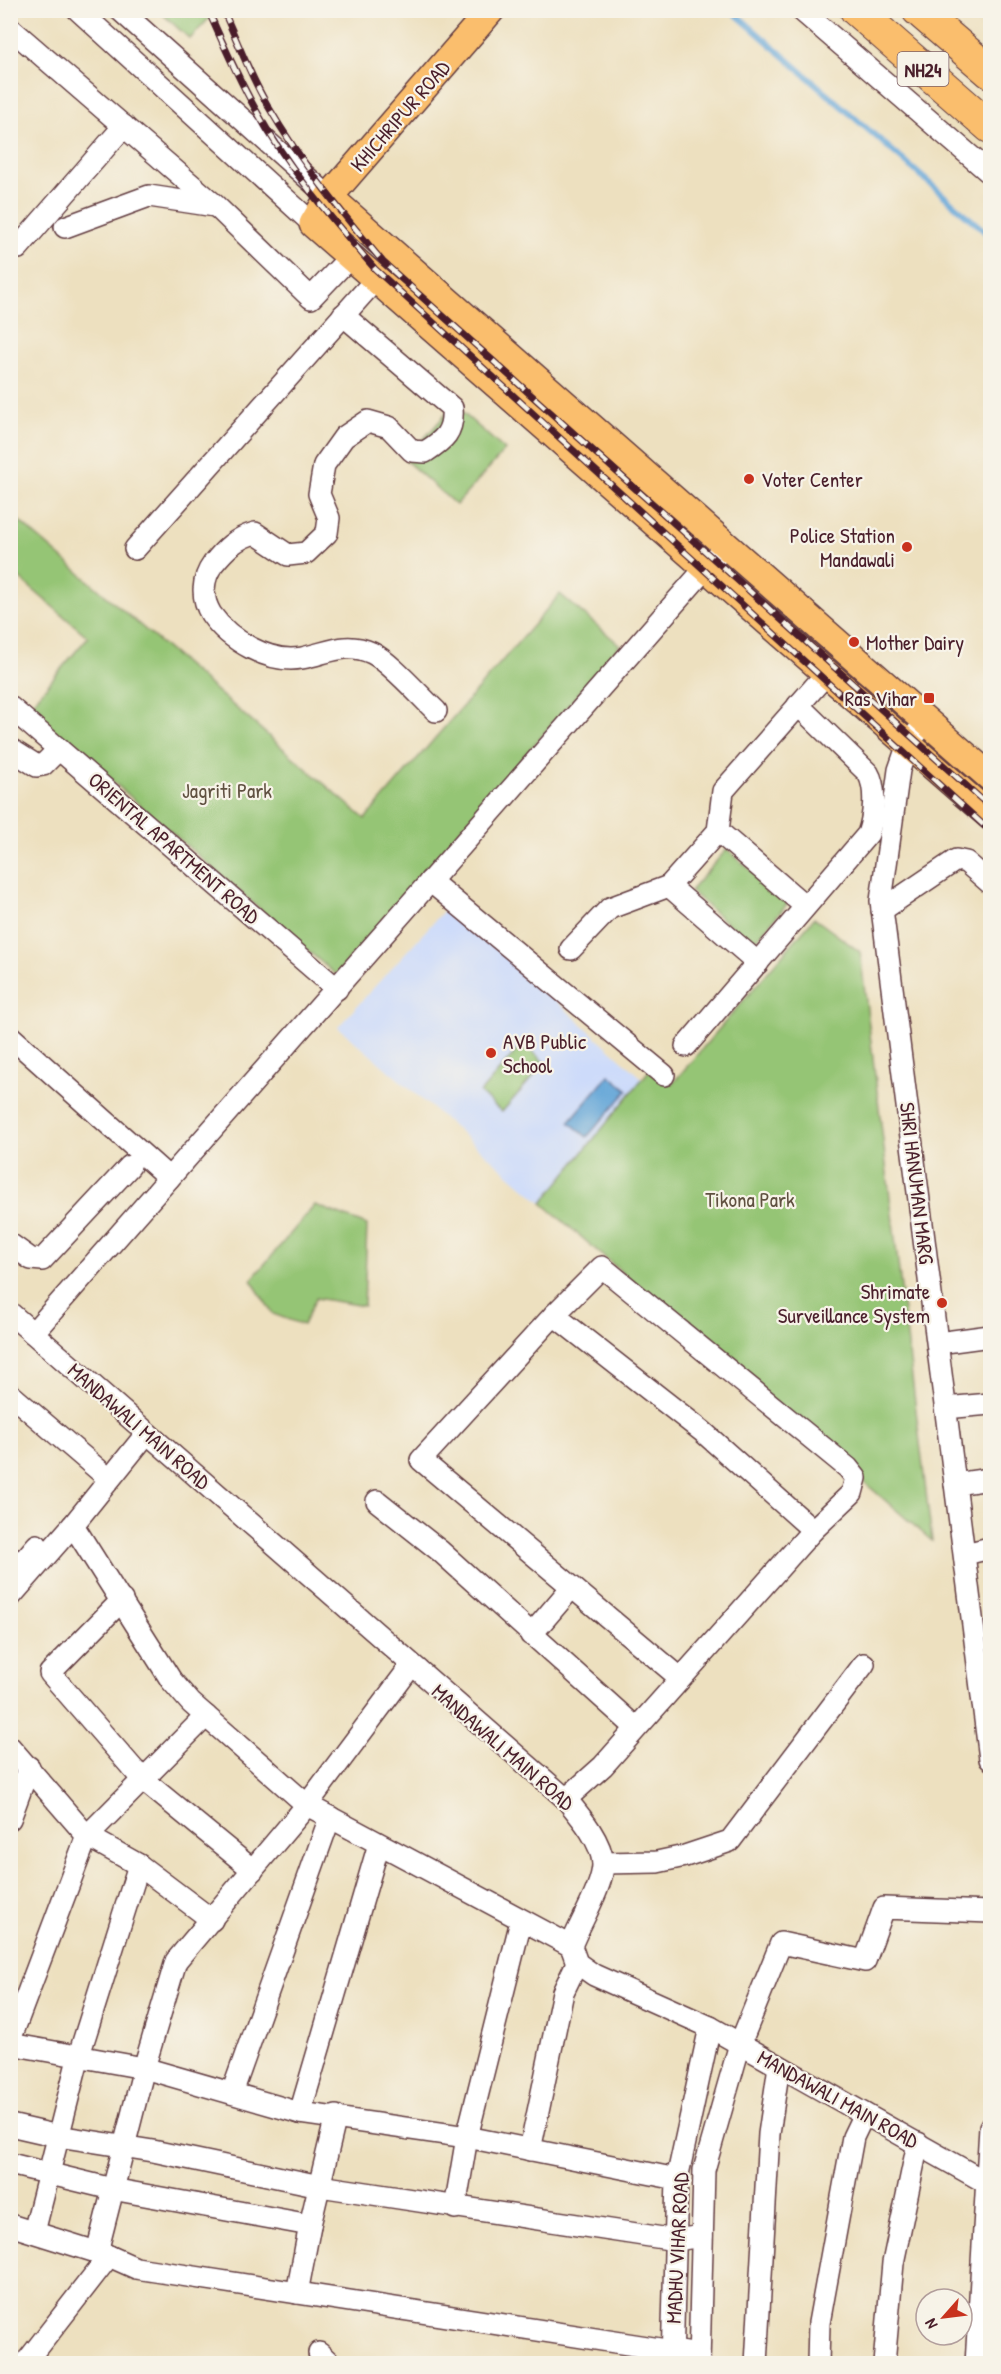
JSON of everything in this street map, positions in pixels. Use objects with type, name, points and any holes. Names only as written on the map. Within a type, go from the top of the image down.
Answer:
[{"type":"highway","name":"NH24","points":[[855,10],[990,127]]},
{"type":"highway","points":[[918,10],[990,72]]},
{"type":"main road","name":"KHICHRIPUR ROAD","points":[[313,224],[329,197],[491,10]]},
{"type":"main road","points":[[329,197],[990,777]]},
{"type":"main road","points":[[313,224],[990,816]]},
{"type":"street","points":[[78,10],[313,224]]},
{"type":"street","points":[[120,10],[329,197]]},
{"type":"street","points":[[801,10],[990,173]]},
{"type":"street","points":[[10,28],[216,206],[311,298],[350,257]]},
{"type":"street","points":[[10,241],[18,248],[124,126]]},
{"type":"street","points":[[65,227],[149,196],[216,206]]},
{"type":"street","points":[[135,549],[376,279]]},
{"type":"street","points":[[343,315],[452,408],[453,423],[447,435],[425,452],[412,451],[389,427],[368,421],[344,437],[324,465],[319,494],[329,518],[327,533],[306,553],[288,555],[255,533],[240,537],[221,553],[205,575],[204,603],[226,630],[250,647],[276,657],[300,658],[340,646],[357,648],[375,654],[436,711]]},
{"type":"street","points":[[33,1333],[337,989],[705,566],[725,546]]},
{"type":"street","points":[[571,949],[609,908],[669,886],[718,831],[723,791],[826,673]]},
{"type":"street","points":[[687,1046],[868,834],[871,825],[873,780],[868,772],[798,705]]},
{"type":"street","name":"ORIENTAL APARTMENT ROAD","points":[[10,707],[337,989]]},
{"type":"street","name":"SHRI HANUMAN MARG","points":[[926,721],[908,744],[899,770],[880,901],[945,1408],[986,1684],[990,1759]]},
{"type":"street","points":[[10,749],[37,766],[43,765],[59,749]]},
{"type":"street","points":[[718,831],[805,906]]},
{"type":"street","points":[[882,910],[956,860],[966,862],[990,883]]},
{"type":"street","points":[[430,882],[664,1075]]},
{"type":"street","points":[[669,886],[758,963]]},
{"type":"street","points":[[10,1036],[169,1178]]},
{"type":"street","points":[[10,1244],[31,1259],[42,1260],[130,1166]]},
{"type":"street","points":[[566,1799],[603,1766],[679,1677],[813,1530],[852,1493],[856,1478],[848,1468],[602,1267],[554,1314],[421,1460],[679,1677]]},
{"type":"street","name":"MANDAWALI MAIN ROAD","points":[[10,1313],[411,1666],[566,1799],[582,1818],[598,1846],[603,1863]]},
{"type":"street","points":[[554,1314],[702,1431],[813,1530]]},
{"type":"street","points":[[938,1343],[990,1336]]},
{"type":"street","points":[[10,1394],[100,1472]]},
{"type":"street","points":[[945,1408],[990,1404]]},
{"type":"street","points":[[13,1566],[142,1429]]},
{"type":"street","points":[[10,1597],[73,1525],[142,1429]]},
{"type":"street","points":[[956,1484],[990,1479]]},
{"type":"street","points":[[377,1501],[440,1551],[635,1727]]},
{"type":"street","name":"MANDAWALI MAIN ROAD","points":[[73,1525],[171,1680],[191,1703],[307,1805],[521,1921],[574,1954],[594,1975],[710,2027],[989,2181]]},
{"type":"street","points":[[965,1554],[990,1548]]},
{"type":"street","points":[[531,1635],[572,1587]]},
{"type":"street","points":[[122,1600],[50,1673],[142,1779],[253,1870]]},
{"type":"street","points":[[530,2150],[563,1992],[600,1879],[603,1863],[657,1862],[685,1856],[730,1841],[864,1664]]},
{"type":"street","points":[[25,2364],[103,2254],[112,2189],[144,2068],[176,1961],[307,1805],[411,1666]]},
{"type":"street","points":[[206,1716],[87,1836],[10,2042],[144,2068],[300,2113],[336,2116],[467,2137],[677,2179]]},
{"type":"street","points":[[10,1747],[87,1836],[139,1865],[212,1920]]},
{"type":"street","points":[[10,1819],[29,1767]]},
{"type":"street","points":[[232,2093],[330,1817]]},
{"type":"street","points":[[300,2113],[380,1844]]},
{"type":"street","points":[[34,2232],[79,2055],[139,1865]]},
{"type":"street","name":"MADHU VIHAR ROAD","points":[[699,2359],[704,2170],[740,2044],[781,1943],[865,1961],[884,1908],[990,1912]]},
{"type":"street","points":[[455,2208],[467,2137],[521,1921]]},
{"type":"street","name":"MADHU VIHAR ROAD","points":[[672,2357],[677,2179],[710,2027]]},
{"type":"street","points":[[756,2364],[770,2134],[779,2066]]},
{"type":"street","points":[[818,2364],[822,2311],[854,2138],[864,2114]]},
{"type":"street","points":[[297,2293],[310,2225],[336,2116]]},
{"type":"street","points":[[10,2125],[320,2186],[455,2208],[676,2240],[702,2235]]},
{"type":"street","points":[[976,2364],[984,2333],[990,2127]]},
{"type":"street","points":[[884,2364],[892,2264],[918,2143]]},
{"type":"street","points":[[10,2164],[112,2189],[310,2225]]},
{"type":"street","points":[[10,2225],[103,2254],[136,2268],[672,2357],[699,2359]]},
{"type":"shaded area","name":"AVB Public School","points":[[449,905],[643,1079],[542,1203],[338,1027]]},
{"type":"green space","points":[[159,11],[216,11],[190,39]]},
{"type":"green space","points":[[454,405],[505,450],[456,505],[405,460]]},
{"type":"green space","name":"Jagriti Park","points":[[11,514],[365,819],[560,594],[620,645],[336,975],[28,708],[88,637],[11,571]]},
{"type":"green space","points":[[727,849],[788,903],[752,945],[690,891]]},
{"type":"green space","name":"Tikona Park","points":[[814,918],[860,952],[932,1541],[542,1203],[651,1068],[672,1084]]},
{"type":"green space","points":[[523,1043],[545,1063],[502,1112],[480,1093]]},
{"type":"green space","points":[[315,1205],[367,1225],[364,1306],[316,1298],[303,1325],[273,1314],[251,1280]]},
{"type":"water","points":[[609,1075],[628,1090],[587,1137],[569,1122]]},
{"type":"waterway","points":[[731,10],[990,236]]},
{"type":"railway","points":[[208,10],[243,86],[282,153],[311,193],[375,269],[990,831]]},
{"type":"railway","points":[[223,10],[255,83],[281,127],[322,187],[383,262],[990,807]]},
{"type":"place","name":"Voter Center","points":[[749,479]]},
{"type":"place","name":"Police Station Mandawali","points":[[907,547]]},
{"type":"place","name":"Mother Dairy","points":[[854,642]]},
{"type":"place","name":"Ras Vihar","points":[[929,698]]},
{"type":"place","name":"AVB Public School","points":[[491,1053]]},
{"type":"place","name":"Shrimate Surveillance System","points":[[942,1303]]}]
